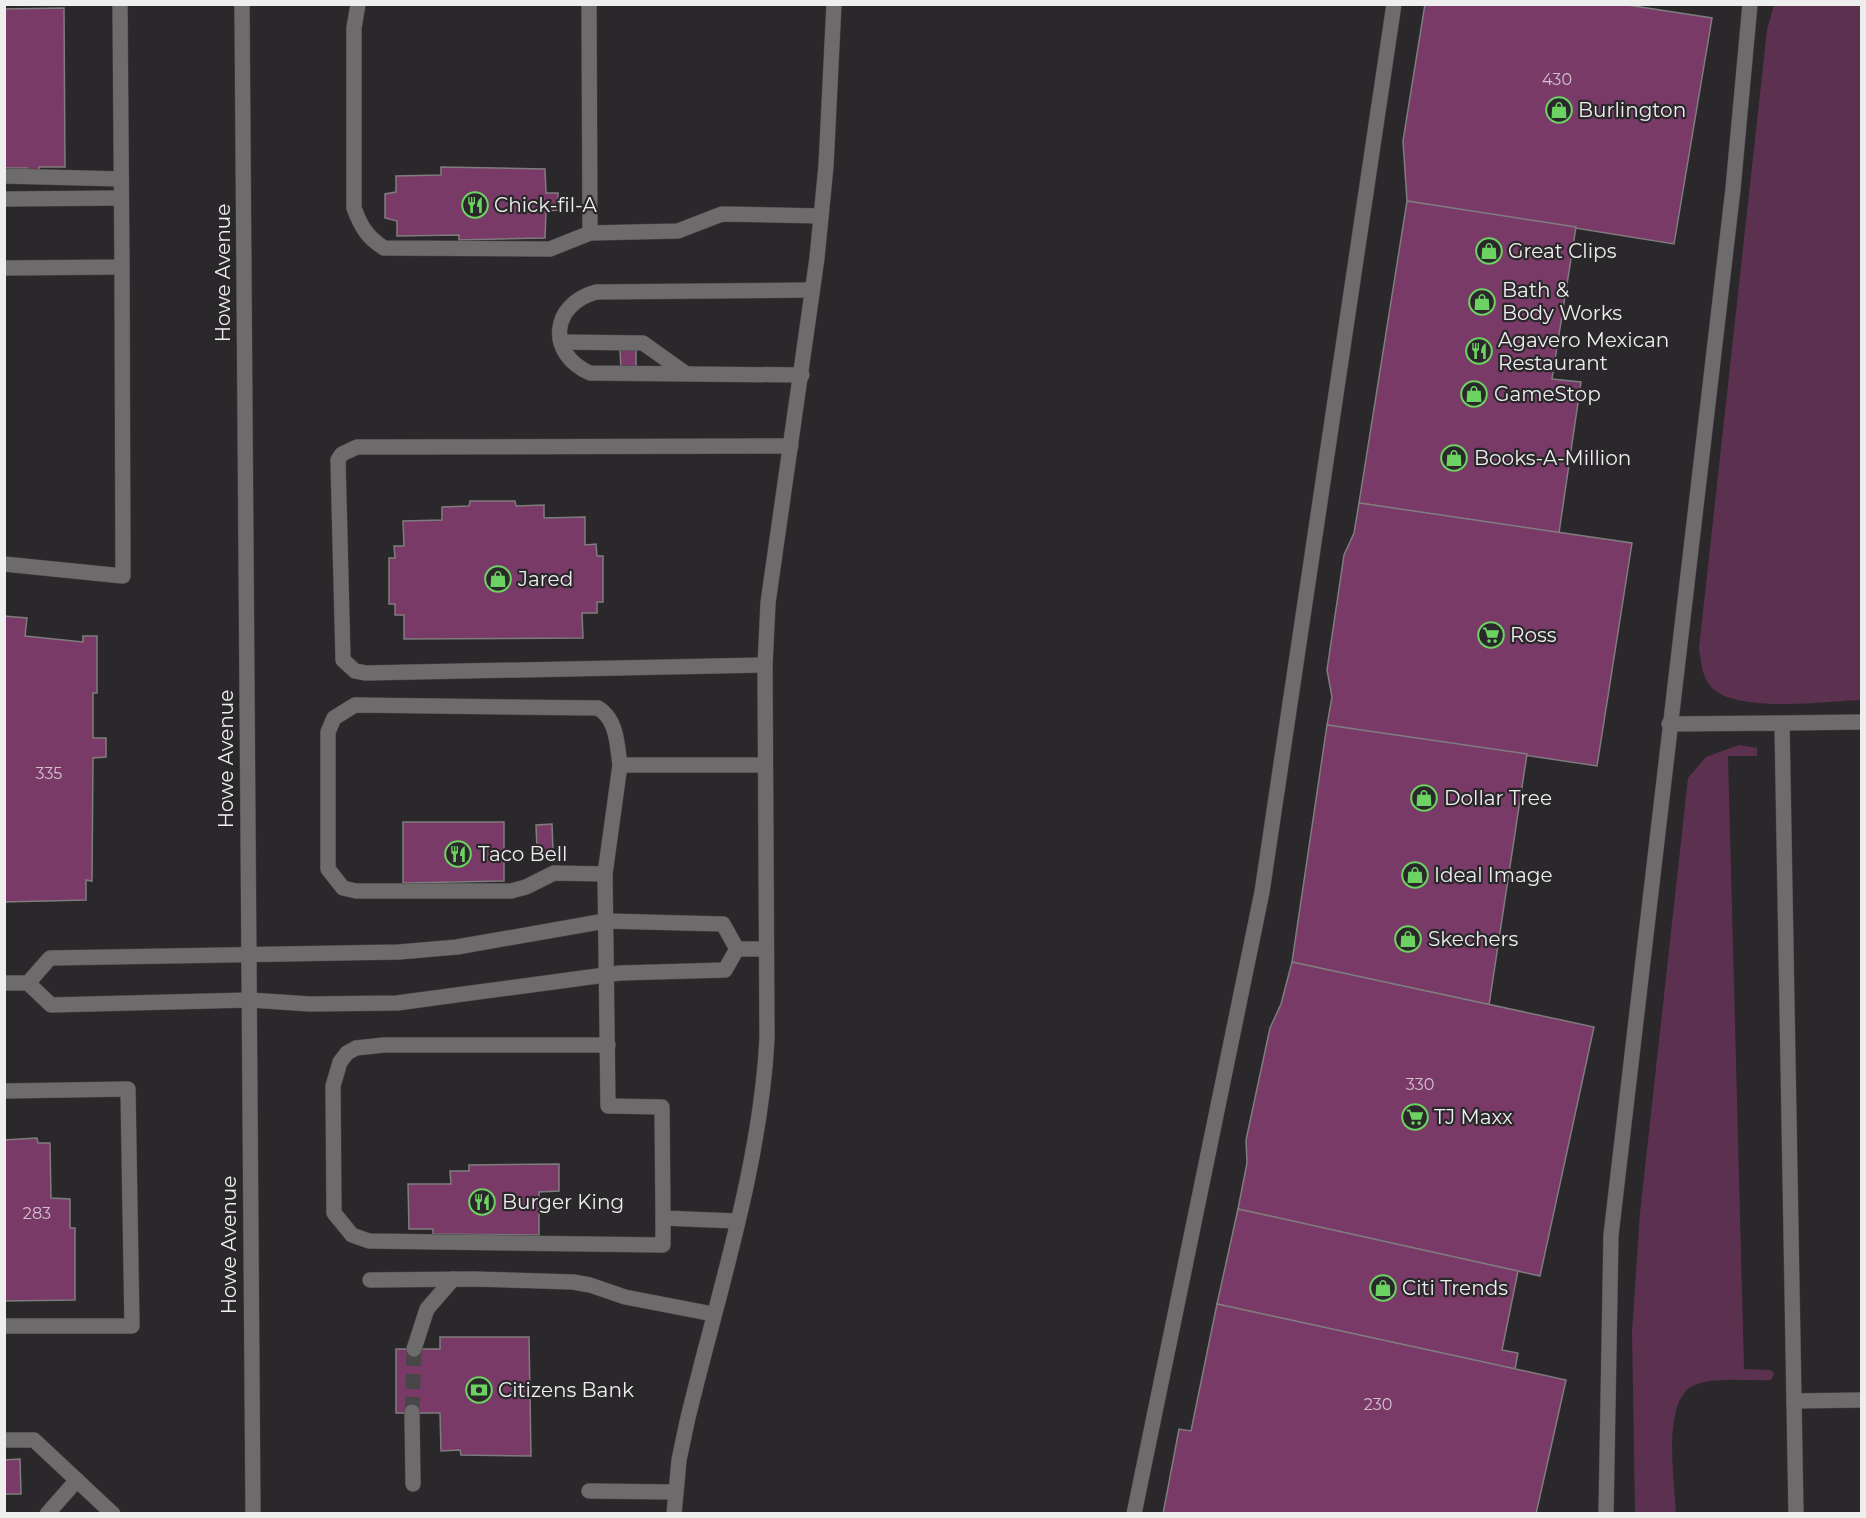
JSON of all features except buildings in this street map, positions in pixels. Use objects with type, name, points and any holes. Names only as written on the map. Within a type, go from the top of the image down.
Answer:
[{"type":"street","points":[[4,564],[123,576],[120,4]]},
{"type":"street","name":"Howe Avenue","points":[[242,4],[253,1514]]},
{"type":"street","points":[[358,4],[354,28],[354,208],[362,229],[384,248],[550,249],[590,233],[678,231],[722,214],[821,216]]},
{"type":"street","points":[[589,4],[590,233]]},
{"type":"street","points":[[674,1514],[675,1492],[687,1422],[752,1159],[764,1090],[765,665],[771,571],[801,375],[821,216],[834,4]]},
{"type":"street","points":[[1134,1514],[1262,892],[1394,4]]},
{"type":"street","points":[[1606,1514],[1611,1235],[1733,189],[1750,4]]},
{"type":"street","points":[[4,176],[121,179]]},
{"type":"street","points":[[4,199],[121,198]]},
{"type":"street","points":[[4,268],[122,267]]},
{"type":"street","points":[[801,375],[590,373],[572,360],[562,342],[559,326],[563,315],[576,300],[596,292],[812,290]]},
{"type":"street","points":[[562,342],[643,342],[685,373]]},
{"type":"street","points":[[765,665],[366,674],[355,671],[342,660],[338,460],[342,454],[357,447],[791,446]]},
{"type":"street","points":[[604,874],[554,873],[526,887],[511,891],[356,891],[343,888],[328,869],[328,732],[333,718],[355,705],[598,708],[608,714],[613,727],[620,765],[604,874],[604,921],[608,975],[608,1045],[608,1106],[662,1107],[663,1245],[369,1240],[352,1235],[334,1213],[333,1086],[340,1062],[347,1053],[376,1046],[608,1045]]},
{"type":"street","points":[[1669,724],[1862,722]]},
{"type":"street","points":[[1782,723],[1796,1514]]},
{"type":"street","points":[[620,765],[765,765]]},
{"type":"street","points":[[28,983],[50,958],[249,955],[306,951],[399,952],[457,947],[604,921],[723,924],[737,949]]},
{"type":"street","points":[[737,949],[766,949]]},
{"type":"street","points":[[4,984],[28,983],[51,1005],[249,1000],[310,1004],[397,1003],[608,975],[725,970],[737,949]]},
{"type":"street","points":[[4,1091],[128,1089],[132,1326],[4,1326]]},
{"type":"street","points":[[663,1218],[736,1221]]},
{"type":"street","points":[[370,1280],[453,1279],[573,1282],[625,1297],[713,1314]]},
{"type":"street","points":[[414,1349],[427,1309],[453,1279]]},
{"type":"street","points":[[1794,1401],[1862,1400]]},
{"type":"street","points":[[412,1412],[413,1484]]},
{"type":"street","points":[[4,1440],[34,1440],[113,1514]]},
{"type":"street","points":[[47,1514],[77,1480]]},
{"type":"street","points":[[589,1491],[675,1492]]},
{"type":"shaded area","points":[[1774,5],[1861,5],[1861,700],[1783,704],[1740,701],[1723,695],[1711,687],[1702,669],[1699,648],[1767,30]]},
{"type":"shaded area","points":[[1739,745],[1757,748],[1757,756],[1728,756],[1744,1369],[1771,1370],[1774,1374],[1771,1380],[1706,1382],[1685,1391],[1678,1405],[1672,1441],[1676,1513],[1635,1513],[1632,1332],[1640,1213],[1688,778],[1706,757]]},
{"type":"tunnel","points":[[412,1412],[414,1349]]},
{"type":"place","name":"Burlington","points":[[1559,110]]},
{"type":"place","name":"Chick-fil-A","points":[[475,205]]},
{"type":"place","name":"Great Clips","points":[[1489,251]]},
{"type":"place","name":"Bath & Body Works","points":[[1482,302]]},
{"type":"place","name":"Agavero Mexican Restaurant","points":[[1479,351]]},
{"type":"place","name":"GameStop","points":[[1474,394]]},
{"type":"place","name":"Books-A-Million","points":[[1454,458]]},
{"type":"place","name":"Jared","points":[[498,579]]},
{"type":"place","name":"Ross","points":[[1491,635]]},
{"type":"place","name":"Dollar Tree","points":[[1424,798]]},
{"type":"place","name":"Taco Bell","points":[[458,854]]},
{"type":"place","name":"Ideal Image","points":[[1415,875]]},
{"type":"place","name":"Skechers","points":[[1408,939]]},
{"type":"place","name":"TJ Maxx","points":[[1415,1117]]},
{"type":"place","name":"Burger King","points":[[482,1202]]},
{"type":"place","name":"Citi Trends","points":[[1383,1288]]},
{"type":"place","name":"Citizens Bank","points":[[479,1390]]}]
